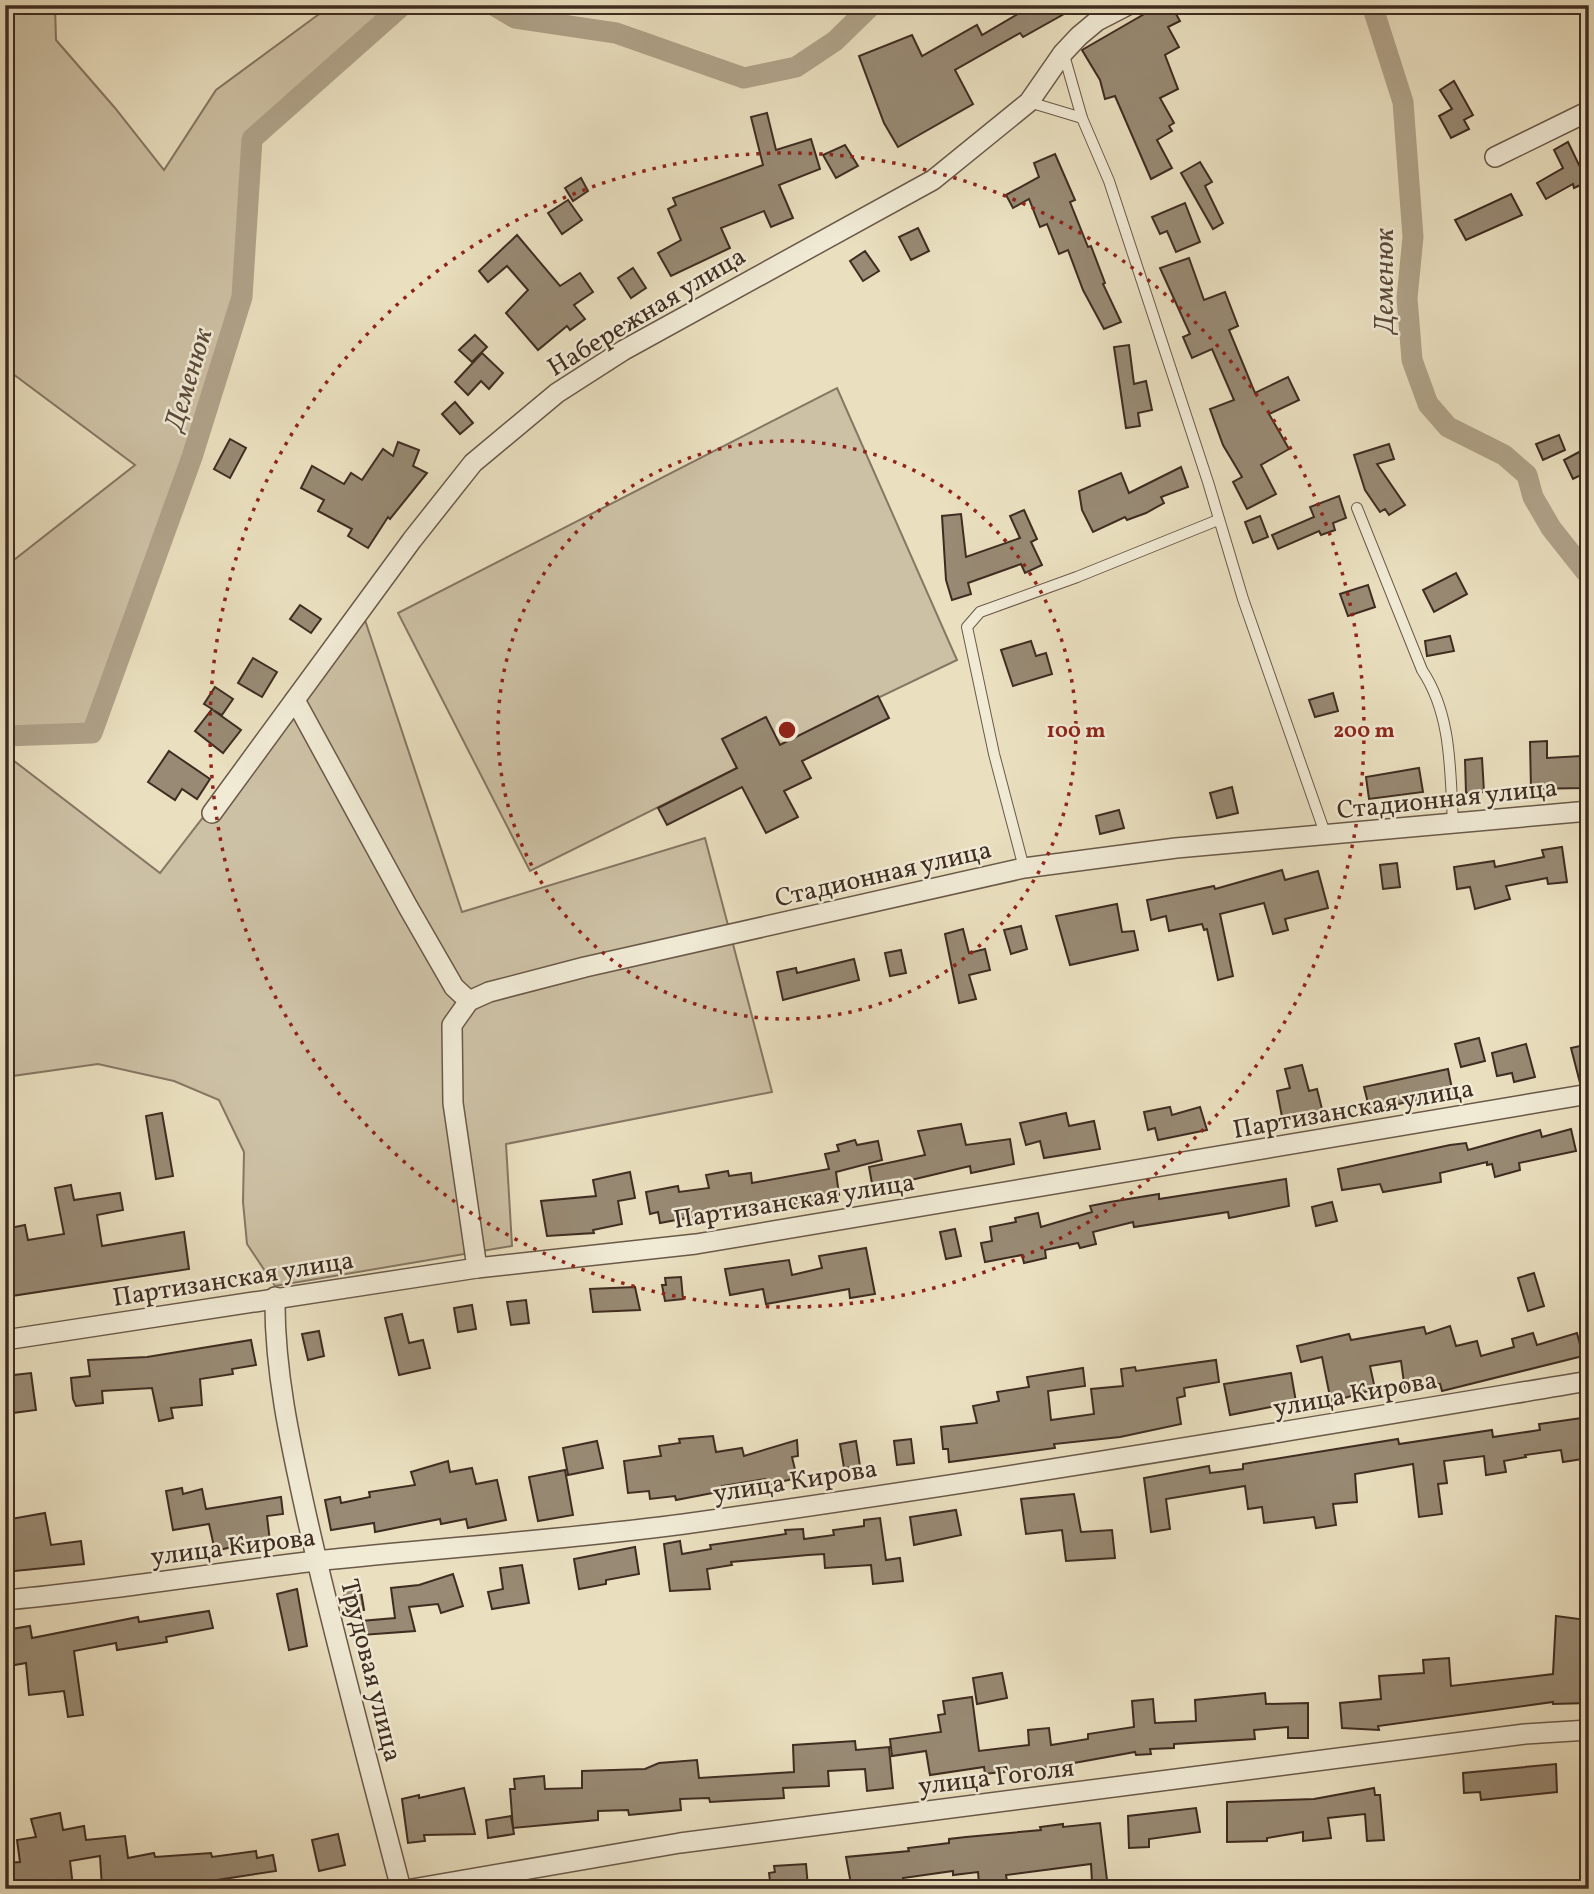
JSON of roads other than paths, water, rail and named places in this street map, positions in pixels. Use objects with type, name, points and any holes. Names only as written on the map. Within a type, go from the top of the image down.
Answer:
[{"type":"street","name":"Набережная улица","points":[[212,813],[412,540],[473,463],[556,393],[624,349],[924,186],[1009,122],[1029,102],[1063,53],[1097,21],[1128,5]]},
{"type":"street","points":[[1494,157],[1589,111]]},
{"type":"street","points":[[295,700],[454,987],[469,1001],[452,1025],[453,1103],[477,1268]]},
{"type":"street","name":"Стадионная улица","points":[[469,1001],[489,992],[586,967],[1024,868],[1176,848],[1326,837],[1589,811]]},
{"type":"street","name":"Партизанская улица","points":[[5,1340],[477,1268],[696,1244],[1589,1094]]},
{"type":"street","name":"Трудовая улица","points":[[275,1297],[275,1323],[293,1452],[317,1561],[401,1889]]},
{"type":"street","name":"улица Кирова","points":[[5,1600],[73,1594],[317,1561],[430,1552],[682,1524],[1221,1443],[1589,1381]]},
{"type":"street","name":"улица Гоголя","points":[[412,1889],[680,1843],[1525,1734],[1589,1730]]},
{"type":"lane","points":[[1063,53],[1082,117],[1113,194],[1218,520],[1326,837]]},
{"type":"lane","points":[[1029,102],[1082,117]]},
{"type":"lane","points":[[1357,508],[1422,670],[1435,690],[1448,740],[1453,823]]},
{"type":"lane","points":[[1024,868],[994,754],[967,627],[980,612],[1077,577],[1218,520]]},
{"type":"waterway","name":"Деменюк","points":[[5,736],[92,733],[192,457],[242,297],[252,139],[403,5]]},
{"type":"waterway","name":"Деменюк","points":[[493,5],[515,18],[616,33],[744,78],[796,67],[835,41],[872,5]]},
{"type":"waterway","name":"Деменюк","points":[[1372,5],[1403,102],[1413,237],[1407,298],[1412,360],[1428,404],[1448,427],[1504,455],[1527,475],[1533,497],[1551,528],[1585,571],[1589,571]]}]
